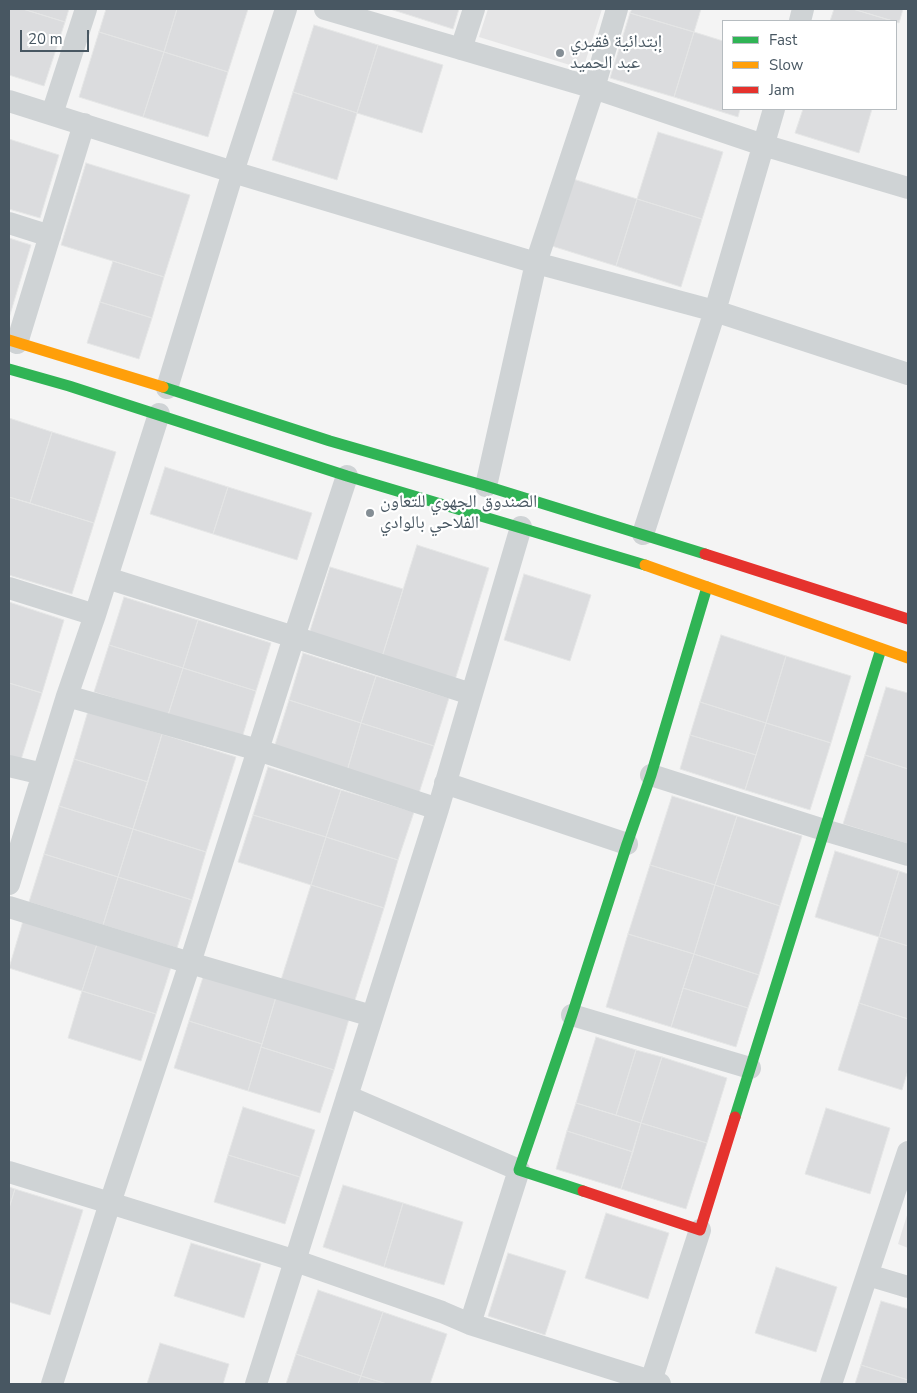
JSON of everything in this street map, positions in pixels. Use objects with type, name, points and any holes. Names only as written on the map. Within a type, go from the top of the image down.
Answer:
[{"type":"main road","points":[[13,341],[167,388],[330,441],[643,534],[908,618]]},
{"type":"main road","points":[[9,369],[159,414],[348,476],[629,559],[908,658]]},
{"type":"main road","points":[[707,588],[651,775],[519,1170],[700,1230],[881,649]]},
{"type":"street","points":[[52,114],[86,9]]},
{"type":"street","points":[[167,388],[233,172],[286,9]]},
{"type":"street","points":[[325,9],[594,88],[763,145],[908,188]]},
{"type":"street","points":[[461,50],[474,9]]},
{"type":"street","points":[[486,486],[536,263],[594,88],[617,9]]},
{"type":"street","points":[[9,101],[233,172],[536,263],[715,311],[908,374]]},
{"type":"street","points":[[643,534],[715,311],[774,110]]},
{"type":"street","points":[[13,341],[50,236],[84,124]]},
{"type":"street","points":[[9,223],[50,236]]},
{"type":"street","points":[[9,884],[67,696],[159,414]]},
{"type":"street","points":[[52,1384],[294,636],[348,476]]},
{"type":"street","points":[[256,1384],[438,809],[521,528]]},
{"type":"street","points":[[107,578],[294,636],[471,694]]},
{"type":"street","points":[[9,588],[95,615]]},
{"type":"street","points":[[67,696],[258,750],[438,809]]},
{"type":"street","points":[[9,766],[43,774]]},
{"type":"street","points":[[651,775],[908,855]]},
{"type":"street","points":[[446,783],[627,844]]},
{"type":"street","points":[[9,907],[372,1016]]},
{"type":"street","points":[[572,1015],[750,1068]]},
{"type":"street","points":[[347,1096],[519,1170],[470,1324]]},
{"type":"street","points":[[831,1384],[908,1152]]},
{"type":"street","points":[[9,1172],[296,1261],[442,1312],[470,1324],[655,1383],[700,1230]]},
{"type":"street","points":[[868,1275],[908,1287]]},
{"type":"shaded area","name":"إبتدائية فقيري عبد الحميد","points":[[488,9],[602,9],[583,69],[479,37]]},
{"type":"shaded area","points":[[908,1212],[908,1248],[898,1244]]},
{"type":"building","points":[[9,9],[23,9],[65,22],[44,86],[9,75]]},
{"type":"building","points":[[23,9],[69,9],[65,22]]},
{"type":"building","points":[[106,9],[177,9],[164,52],[99,32]]},
{"type":"building","points":[[177,9],[248,9],[228,72],[164,52]]},
{"type":"building","points":[[390,9],[459,9],[453,29]]},
{"type":"building","points":[[632,9],[701,9],[694,32],[630,13]]},
{"type":"building","points":[[834,9],[853,9],[890,20],[830,20]]},
{"type":"building","points":[[853,9],[903,9],[899,23],[897,20],[889,20]]},
{"type":"building","points":[[630,13],[694,32],[674,97],[610,78]]},
{"type":"building","points":[[314,25],[378,45],[357,113],[293,92]]},
{"type":"building","points":[[99,32],[164,52],[143,117],[79,97]]},
{"type":"building","points":[[694,32],[722,41],[722,110],[740,110],[738,117],[674,97]]},
{"type":"building","points":[[378,45],[443,65],[422,133],[357,113]]},
{"type":"building","points":[[164,52],[228,72],[208,137],[143,117]]},
{"type":"building","points":[[293,92],[357,113],[337,180],[272,160]]},
{"type":"building","points":[[803,110],[872,110],[859,153],[795,133]]},
{"type":"building","points":[[658,132],[723,152],[702,219],[637,199]]},
{"type":"building","points":[[9,139],[59,155],[40,218],[9,209]]},
{"type":"building","points":[[86,163],[190,195],[164,277],[61,245]]},
{"type":"building","points":[[573,179],[637,199],[616,266],[552,246]]},
{"type":"building","points":[[637,199],[702,219],[681,287],[616,266]]},
{"type":"building","points":[[9,238],[31,245],[9,318]]},
{"type":"building","points":[[113,261],[164,277],[152,318],[100,302]]},
{"type":"building","points":[[100,302],[152,318],[139,359],[87,343]]},
{"type":"building","points":[[9,418],[52,432],[30,503],[9,497]]},
{"type":"building","points":[[52,432],[116,452],[94,523],[30,503]]},
{"type":"building","points":[[165,467],[228,487],[213,534],[150,514]]},
{"type":"building","points":[[228,487],[312,513],[297,560],[213,534]]},
{"type":"building","points":[[9,497],[94,523],[72,594],[9,575]]},
{"type":"building","points":[[417,545],[489,568],[455,680],[382,657]]},
{"type":"building","points":[[330,567],[403,589],[382,657],[309,634]]},
{"type":"building","points":[[524,574],[591,595],[570,661],[504,640]]},
{"type":"building","points":[[124,597],[198,620],[183,668],[109,645]]},
{"type":"building","points":[[9,602],[64,620],[42,693],[9,683]]},
{"type":"building","points":[[198,620],[271,643],[256,691],[183,668]]},
{"type":"building","points":[[721,635],[786,656],[766,723],[700,702]]},
{"type":"building","points":[[109,645],[183,668],[168,715],[94,692]]},
{"type":"building","points":[[303,653],[376,676],[361,723],[289,700]]},
{"type":"building","points":[[786,656],[851,676],[831,743],[766,723]]},
{"type":"building","points":[[183,668],[256,691],[242,738],[168,715]]},
{"type":"building","points":[[376,676],[449,698],[434,746],[361,723]]},
{"type":"building","points":[[9,683],[42,693],[19,766],[9,763]]},
{"type":"building","points":[[886,687],[908,693],[908,769],[865,755]]},
{"type":"building","points":[[289,700],[361,723],[347,771],[274,748]]},
{"type":"building","points":[[700,702],[766,723],[756,755],[690,735]]},
{"type":"building","points":[[88,711],[162,734],[148,782],[74,759]]},
{"type":"building","points":[[361,723],[434,746],[419,793],[347,771]]},
{"type":"building","points":[[766,723],[831,743],[810,810],[745,790]]},
{"type":"building","points":[[162,734],[236,757],[206,852],[133,829]]},
{"type":"building","points":[[690,735],[756,755],[745,790],[680,769]]},
{"type":"building","points":[[865,755],[908,769],[908,844],[843,824]]},
{"type":"building","points":[[74,759],[148,782],[133,829],[59,806]]},
{"type":"building","points":[[268,767],[341,790],[326,837],[253,815]]},
{"type":"building","points":[[341,790],[414,812],[398,860],[326,837]]},
{"type":"building","points":[[672,796],[737,816],[715,885],[650,865]]},
{"type":"building","points":[[59,806],[133,829],[118,877],[44,854]]},
{"type":"building","points":[[253,815],[326,837],[311,885],[238,862]]},
{"type":"building","points":[[737,816],[802,836],[780,906],[715,885]]},
{"type":"building","points":[[133,829],[206,852],[192,900],[118,877]]},
{"type":"building","points":[[326,837],[398,860],[384,908],[311,885]]},
{"type":"building","points":[[835,851],[899,871],[879,937],[815,917]]},
{"type":"building","points":[[44,854],[118,877],[103,925],[29,902]]},
{"type":"building","points":[[650,865],[715,885],[694,954],[628,934]]},
{"type":"building","points":[[899,871],[908,874],[908,946],[879,937]]},
{"type":"building","points":[[118,877],[192,900],[177,948],[103,925]]},
{"type":"building","points":[[311,885],[384,908],[354,1003],[281,980]]},
{"type":"building","points":[[715,885],[780,906],[759,975],[694,954]]},
{"type":"building","points":[[23,921],[97,944],[82,991],[9,968]]},
{"type":"building","points":[[628,934],[694,954],[671,1027],[606,1007]]},
{"type":"building","points":[[879,937],[908,946],[908,1019],[859,1003]]},
{"type":"building","points":[[97,944],[171,967],[156,1014],[82,991]]},
{"type":"building","points":[[694,954],[759,975],[748,1008],[683,988]]},
{"type":"building","points":[[204,974],[276,997],[262,1044],[189,1021]]},
{"type":"building","points":[[683,988],[748,1008],[736,1047],[671,1027]]},
{"type":"building","points":[[82,991],[156,1014],[141,1061],[68,1038]]},
{"type":"building","points":[[276,997],[349,1019],[334,1070],[261,1047]]},
{"type":"building","points":[[859,1003],[908,1019],[908,1070],[902,1090],[838,1070]]},
{"type":"building","points":[[189,1021],[262,1044],[248,1091],[174,1068]]},
{"type":"building","points":[[596,1037],[636,1050],[616,1115],[576,1103]]},
{"type":"building","points":[[261,1047],[334,1070],[320,1113],[248,1091]]},
{"type":"building","points":[[636,1050],[662,1057],[641,1123],[616,1115]]},
{"type":"building","points":[[662,1057],[727,1078],[707,1143],[641,1123]]},
{"type":"building","points":[[576,1103],[641,1123],[633,1152],[567,1131]]},
{"type":"building","points":[[243,1107],[315,1130],[300,1177],[228,1155]]},
{"type":"building","points":[[826,1108],[890,1128],[870,1194],[805,1174]]},
{"type":"building","points":[[641,1123],[707,1143],[686,1209],[621,1189]]},
{"type":"building","points":[[567,1131],[633,1152],[621,1189],[556,1169]]},
{"type":"building","points":[[228,1155],[300,1177],[285,1224],[214,1202]]},
{"type":"building","points":[[343,1185],[403,1203],[384,1267],[323,1247]]},
{"type":"building","points":[[9,1187],[15,1189],[9,1208]]},
{"type":"building","points":[[15,1189],[83,1210],[50,1315],[9,1302],[9,1208]]},
{"type":"building","points":[[403,1203],[463,1222],[444,1285],[384,1267]]},
{"type":"building","points":[[606,1213],[669,1233],[648,1299],[585,1278]]},
{"type":"building","points":[[191,1243],[261,1264],[244,1318],[174,1296]]},
{"type":"building","points":[[508,1253],[566,1271],[545,1335],[488,1316]]},
{"type":"building","points":[[776,1267],[837,1287],[816,1352],[755,1333]]},
{"type":"building","points":[[318,1290],[383,1312],[361,1376],[296,1354]]},
{"type":"building","points":[[881,1301],[908,1309],[908,1380],[861,1365]]},
{"type":"building","points":[[383,1312],[447,1334],[430,1384],[387,1384],[361,1376]]},
{"type":"building","points":[[160,1343],[229,1364],[223,1384],[147,1384]]},
{"type":"building","points":[[296,1354],[361,1376],[358,1384],[286,1384]]},
{"type":"building","points":[[861,1365],[908,1380],[908,1384],[855,1384]]},
{"type":"building","points":[[361,1376],[387,1384],[358,1384]]},
{"type":"traffic: fast","points":[[9,369],[69,386],[347,476],[645,565]]},
{"type":"traffic: fast","points":[[163,387],[330,441],[486,486],[705,554]]},
{"type":"traffic: fast","points":[[583,1191],[519,1170],[651,775],[707,587]]},
{"type":"traffic: fast","points":[[735,1117],[881,649]]},
{"type":"traffic: slow","points":[[9,340],[163,387]]},
{"type":"traffic: slow","points":[[645,565],[908,658]]},
{"type":"traffic: jam","points":[[705,554],[908,619]]},
{"type":"traffic: jam","points":[[583,1191],[700,1230],[735,1117]]},
{"type":"place","name":"إبتدائية فقيري عبد الحميد","points":[[560,53]]},
{"type":"place","name":"الصندوق الجهوي للتعاون الفلاحي بالوادي","points":[[370,513]]}]
